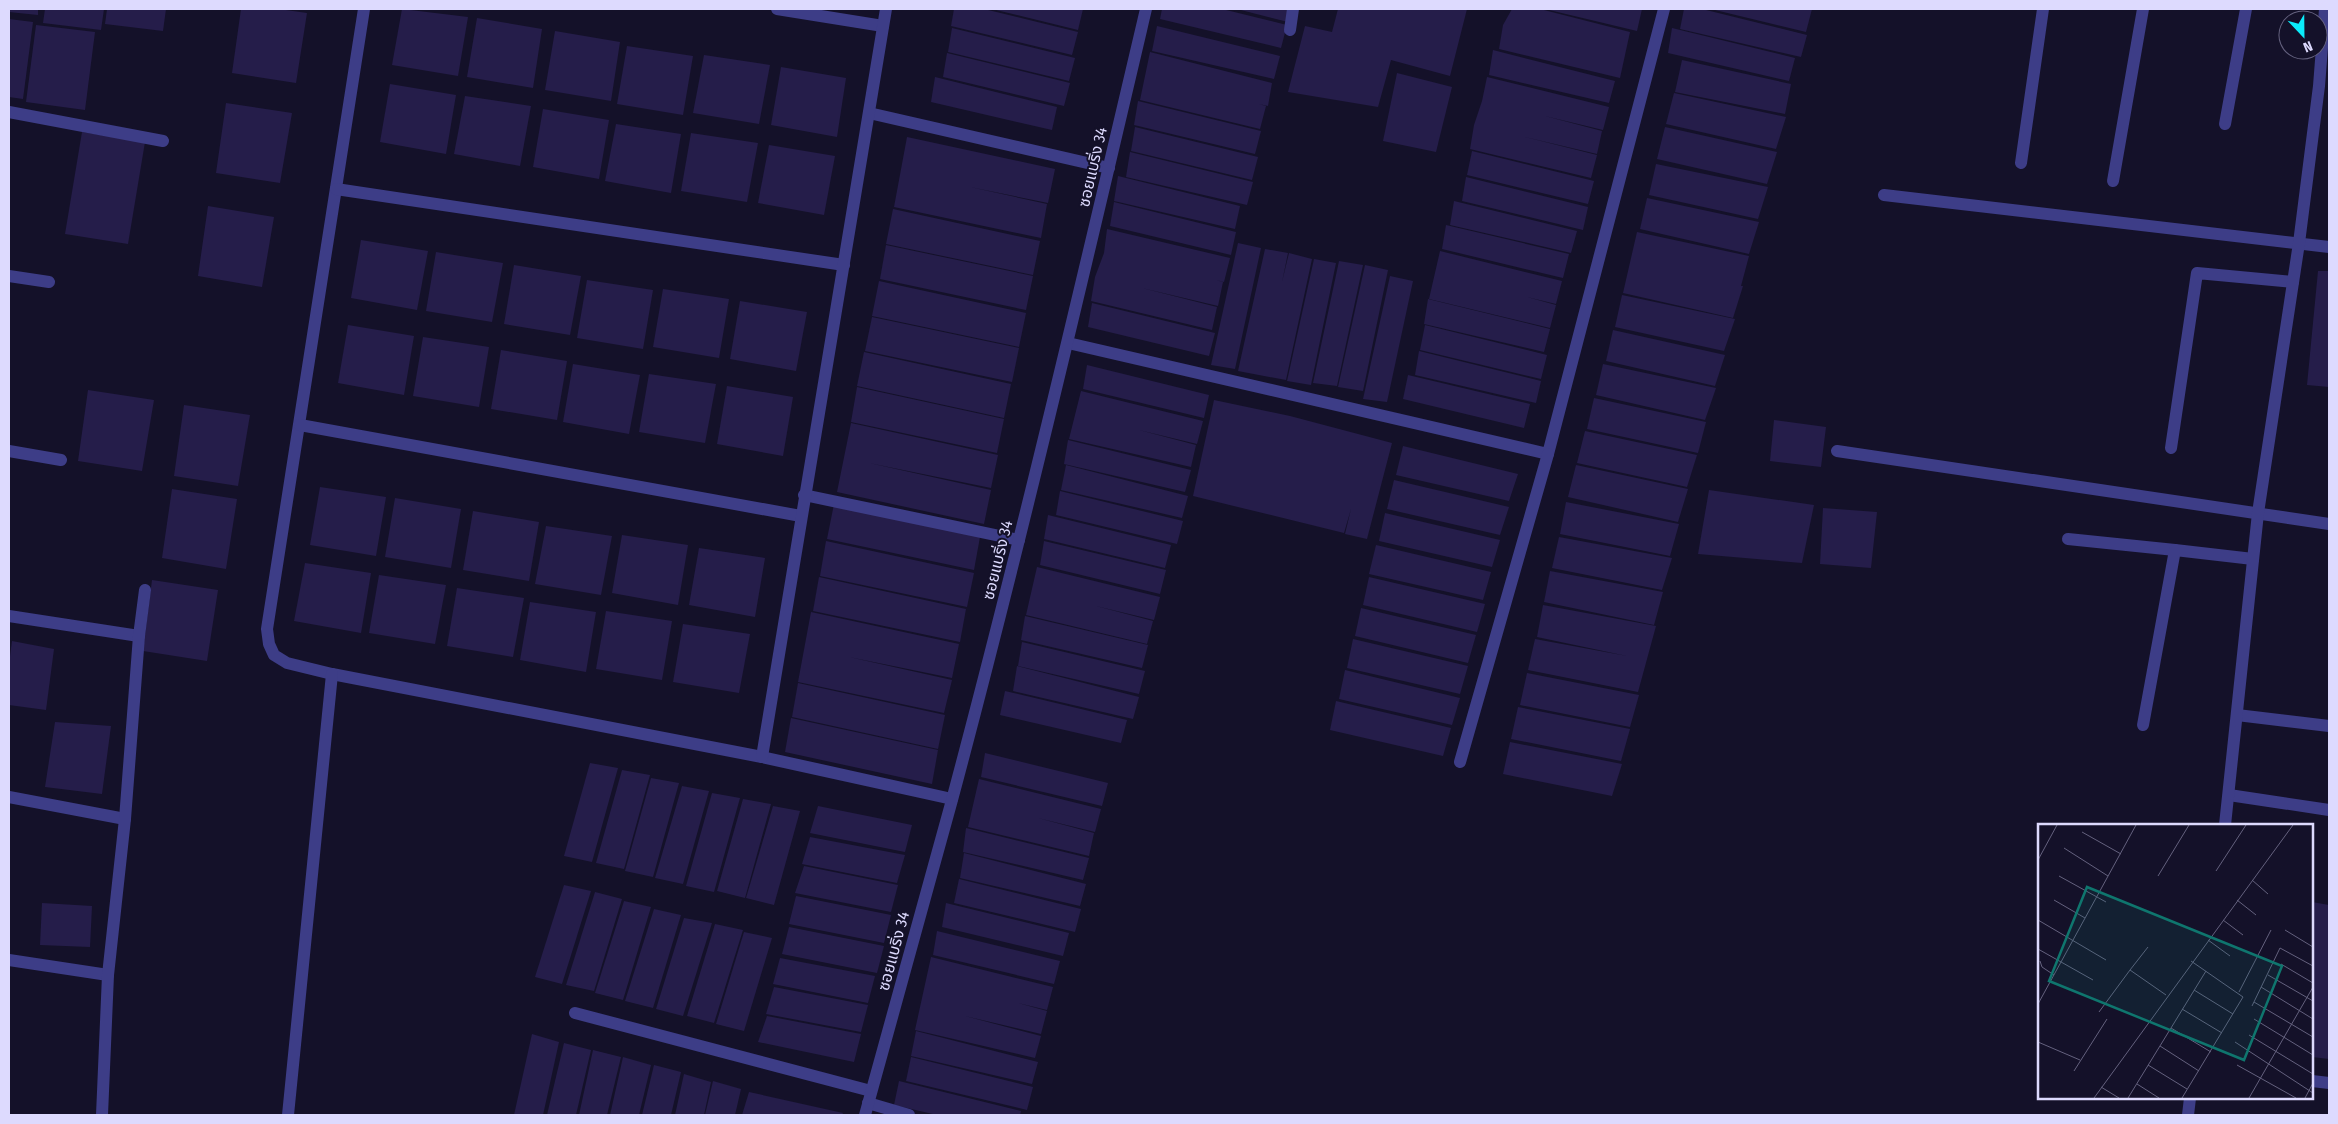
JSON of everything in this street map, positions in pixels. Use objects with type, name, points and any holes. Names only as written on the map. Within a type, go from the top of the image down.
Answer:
[{"type":"street","points":[[364,9],[300,425],[270,597],[268,637],[274,655],[287,663],[332,674],[762,757],[952,799]]},
{"type":"street","points":[[777,9],[883,26]]},
{"type":"street","points":[[762,757],[886,9]]},
{"type":"street","name":"ซอยแบริ่ง 34","points":[[868,1103],[952,799],[1019,540],[1068,343],[1146,9]]},
{"type":"street","points":[[1290,30],[1293,9]]},
{"type":"street","points":[[1460,762],[1548,454],[1664,9]]},
{"type":"street","points":[[2020,163],[2043,9]]},
{"type":"street","points":[[2113,180],[2143,9]]},
{"type":"street","points":[[2225,124],[2246,9]]},
{"type":"street","points":[[2225,824],[2258,513],[2324,87],[2325,9]]},
{"type":"street","points":[[9,112],[164,141]]},
{"type":"street","points":[[869,113],[1109,168]]},
{"type":"street","points":[[336,189],[844,265]]},
{"type":"street","points":[[1884,195],[2329,247]]},
{"type":"street","points":[[2172,448],[2197,273],[2293,282]]},
{"type":"street","points":[[9,276],[49,282]]},
{"type":"street","points":[[1068,343],[1548,454]]},
{"type":"street","points":[[300,425],[801,516]]},
{"type":"street","points":[[9,451],[61,460]]},
{"type":"street","points":[[1837,451],[2329,524]]},
{"type":"street","points":[[804,495],[1019,540]]},
{"type":"street","points":[[2068,539],[2253,559]]},
{"type":"street","points":[[2144,725],[2175,550]]},
{"type":"street","points":[[102,1115],[108,975],[125,819],[139,636],[145,590]]},
{"type":"street","points":[[9,616],[139,636]]},
{"type":"street","points":[[288,1115],[332,674]]},
{"type":"street","points":[[2237,715],[2329,726]]},
{"type":"street","points":[[2229,795],[2329,810]]},
{"type":"street","points":[[9,797],[125,819]]},
{"type":"street","points":[[9,960],[108,975]]},
{"type":"street","points":[[575,1014],[908,1115]]},
{"type":"street","points":[[2313,1081],[2329,1083]]},
{"type":"street","points":[[2188,1115],[2190,1099]]},
{"type":"building","points":[[9,9],[38,9],[38,15],[9,12]]},
{"type":"building","points":[[45,9],[104,9],[101,30],[43,23]]},
{"type":"building","points":[[107,9],[166,9],[163,31],[105,24]]},
{"type":"building","points":[[241,9],[279,9],[307,13],[296,83],[232,73]]},
{"type":"building","points":[[402,9],[468,17],[458,76],[392,65]]},
{"type":"building","points":[[954,9],[984,9],[1078,32],[1072,55],[951,26]]},
{"type":"building","points":[[992,9],[1083,9],[1078,30]]},
{"type":"building","points":[[1162,9],[1222,9],[1287,25],[1281,48],[1160,19]]},
{"type":"building","points":[[1237,9],[1291,9],[1288,22]]},
{"type":"building","points":[[1338,9],[1467,9],[1450,76],[1391,60],[1378,107],[1288,92],[1305,26],[1332,32]]},
{"type":"building","points":[[1512,9],[1540,9],[1630,32],[1620,78],[1499,49],[1503,25]]},
{"type":"building","points":[[1545,9],[1642,9],[1637,31]]},
{"type":"building","points":[[1684,9],[1702,9],[1807,35],[1801,57],[1680,29]]},
{"type":"building","points":[[1711,9],[1812,9],[1806,32]]},
{"type":"building","points":[[477,18],[542,29],[533,88],[467,77]]},
{"type":"building","points":[[9,19],[33,22],[23,99],[9,97]]},
{"type":"building","points":[[36,25],[95,32],[85,110],[26,102]]},
{"type":"building","points":[[1157,26],[1280,56],[1274,79],[1152,51]]},
{"type":"building","points":[[952,28],[1075,58],[1069,81],[948,52]]},
{"type":"building","points":[[1672,28],[1795,58],[1789,81],[1668,53]]},
{"type":"building","points":[[555,31],[620,42],[611,101],[545,90]]},
{"type":"building","points":[[627,46],[693,56],[683,115],[617,104]]},
{"type":"building","points":[[1493,50],[1615,81],[1609,103],[1489,75]]},
{"type":"building","points":[[1150,52],[1272,83],[1268,106],[1259,104],[1266,106],[1260,129],[1140,100]]},
{"type":"building","points":[[947,53],[1070,83],[1064,106],[943,77]]},
{"type":"building","points":[[704,55],[770,65],[759,124],[693,113]]},
{"type":"building","points":[[1682,60],[1791,84],[1785,114],[1675,92]]},
{"type":"building","points":[[781,67],[846,78],[837,137],[771,125]]},
{"type":"building","points":[[1397,73],[1452,87],[1436,152],[1383,141]]},
{"type":"building","points":[[935,77],[1057,107],[1052,130],[931,102]]},
{"type":"building","points":[[1487,77],[1609,107],[1603,130],[1545,116],[1602,131],[1597,154],[1521,136],[1597,155],[1591,178],[1470,149],[1474,125]]},
{"type":"building","points":[[390,84],[456,95],[446,154],[380,142]]},
{"type":"building","points":[[1674,93],[1786,117],[1776,149],[1666,124]]},
{"type":"building","points":[[465,96],[531,106],[520,166],[454,154]]},
{"type":"building","points":[[1138,101],[1261,131],[1255,154],[1134,125]]},
{"type":"building","points":[[226,103],[292,113],[280,183],[216,173]]},
{"type":"building","points":[[543,109],[609,120],[599,179],[533,167]]},
{"type":"building","points":[[616,124],[681,134],[671,193],[605,181]]},
{"type":"building","points":[[1135,127],[1258,157],[1252,180],[1131,151]]},
{"type":"building","points":[[1665,127],[1777,152],[1767,184],[1657,159]]},
{"type":"building","points":[[82,132],[145,142],[128,244],[65,234]]},
{"type":"building","points":[[691,133],[758,143],[747,202],[681,191]]},
{"type":"building","points":[[907,137],[1055,169],[1048,203],[970,187],[1047,204],[1041,238],[894,207]]},
{"type":"building","points":[[769,145],[835,156],[824,215],[758,203]]},
{"type":"building","points":[[1472,151],[1594,181],[1588,204],[1467,175]]},
{"type":"building","points":[[1130,152],[1253,182],[1247,205],[1126,177]]},
{"type":"building","points":[[1656,164],[1768,187],[1758,219],[1649,195]]},
{"type":"building","points":[[1118,176],[1240,206],[1235,229],[1114,201]]},
{"type":"building","points":[[1466,177],[1588,207],[1583,230],[1462,201]]},
{"type":"building","points":[[1647,198],[1759,222],[1749,254],[1640,229]]},
{"type":"building","points":[[1454,201],[1577,231],[1571,253],[1450,225]]},
{"type":"building","points":[[1114,202],[1236,232],[1231,255],[1110,226]]},
{"type":"building","points":[[208,206],[274,217],[262,287],[198,276]]},
{"type":"building","points":[[893,209],[1040,241],[1033,275],[886,244]]},
{"type":"building","points":[[1446,225],[1569,254],[1563,278],[1442,249]]},
{"type":"building","points":[[1107,229],[1230,258],[1224,282],[1216,280],[1223,282],[1218,306],[1142,288],[1217,307],[1212,330],[1091,301],[1095,277],[1104,253]]},
{"type":"building","points":[[1637,232],[1749,256],[1741,286],[1743,286],[1733,318],[1623,293]]},
{"type":"building","points":[[361,240],[428,251],[417,310],[351,298]]},
{"type":"building","points":[[1238,243],[1261,248],[1235,369],[1211,365]]},
{"type":"building","points":[[886,245],[1033,276],[1026,310],[880,279]]},
{"type":"building","points":[[1265,249],[1288,253],[1282,282],[1289,253],[1312,259],[1286,380],[1238,371]]},
{"type":"building","points":[[1440,251],[1562,281],[1556,304],[1527,297],[1556,305],[1550,328],[1429,299]]},
{"type":"building","points":[[436,252],[503,263],[492,322],[426,311]]},
{"type":"building","points":[[1314,259],[1336,263],[1311,385],[1287,381]]},
{"type":"building","points":[[1339,261],[1363,265],[1337,386],[1313,383]]},
{"type":"building","points":[[514,265],[581,276],[570,335],[504,324]]},
{"type":"building","points":[[1365,265],[1388,270],[1363,391],[1338,387]]},
{"type":"building","points":[[2318,271],[2329,271],[2329,387],[2307,385]]},
{"type":"building","points":[[1390,276],[1413,281],[1387,402],[1363,399]]},
{"type":"building","points":[[587,280],[653,290],[643,349],[577,338]]},
{"type":"building","points":[[879,281],[1026,313],[1019,347],[872,316]]},
{"type":"building","points":[[663,289],[729,299],[719,358],[653,347]]},
{"type":"building","points":[[1622,295],[1735,319],[1724,351],[1615,327]]},
{"type":"building","points":[[1428,299],[1550,329],[1544,352],[1424,324]]},
{"type":"building","points":[[740,301],[807,312],[796,371],[730,359]]},
{"type":"building","points":[[1092,303],[1215,333],[1209,356],[1088,327]]},
{"type":"building","points":[[872,317],[1019,348],[1012,382],[865,351]]},
{"type":"building","points":[[348,325],[414,336],[404,395],[338,383]]},
{"type":"building","points":[[1425,325],[1547,355],[1541,379],[1420,350]]},
{"type":"building","points":[[1613,330],[1725,355],[1715,386],[1606,361]]},
{"type":"building","points":[[423,337],[489,347],[479,407],[413,396]]},
{"type":"building","points":[[501,350],[567,361],[557,420],[491,409]]},
{"type":"building","points":[[1419,351],[1541,381],[1536,403],[1415,375]]},
{"type":"building","points":[[864,352],[1011,384],[1004,418],[857,386]]},
{"type":"building","points":[[573,364],[640,375],[629,434],[563,422]]},
{"type":"building","points":[[1603,364],[1716,388],[1705,420],[1596,395]]},
{"type":"building","points":[[1087,365],[1209,395],[1204,418],[1083,389]]},
{"type":"building","points":[[649,374],[716,384],[705,443],[639,432]]},
{"type":"building","points":[[1408,375],[1530,404],[1524,428],[1403,399]]},
{"type":"building","points":[[727,386],[793,397],[783,456],[717,444]]},
{"type":"building","points":[[857,387],[1004,419],[997,453],[851,422]]},
{"type":"building","points":[[88,390],[154,400],[142,471],[78,461]]},
{"type":"building","points":[[1081,391],[1203,421],[1197,444],[1139,430],[1196,445],[1191,467],[1069,439]]},
{"type":"building","points":[[1594,398],[1706,422],[1698,453],[1587,429]]},
{"type":"building","points":[[1214,400],[1290,416],[1392,443],[1367,539],[1345,534],[1351,509],[1344,533],[1193,496]]},
{"type":"building","points":[[184,405],[250,415],[238,486],[174,476]]},
{"type":"building","points":[[1774,420],[1826,427],[1821,467],[1770,461]]},
{"type":"building","points":[[851,423],[998,455],[991,488],[869,463],[991,490],[984,524],[837,492]]},
{"type":"building","points":[[1585,431],[1697,455],[1687,487],[1577,463]]},
{"type":"building","points":[[1068,440],[1191,470],[1185,492],[1064,464]]},
{"type":"building","points":[[1403,446],[1518,474],[1509,501],[1396,475]]},
{"type":"building","points":[[1066,465],[1188,496],[1182,518],[1061,490]]},
{"type":"building","points":[[1576,465],[1688,489],[1678,522],[1568,497]]},
{"type":"building","points":[[1394,480],[1509,507],[1500,535],[1387,509]]},
{"type":"building","points":[[320,487],[386,497],[376,556],[310,545]]},
{"type":"building","points":[[172,489],[237,499],[226,569],[162,558]]},
{"type":"building","points":[[1709,490],[1814,505],[1802,563],[1698,554]]},
{"type":"building","points":[[1060,491],[1183,521],[1177,544],[1056,515]]},
{"type":"building","points":[[395,498],[461,509],[451,568],[385,557]]},
{"type":"building","points":[[1566,502],[1679,524],[1670,556],[1560,534]]},
{"type":"building","points":[[834,504],[980,537],[974,570],[827,539]]},
{"type":"building","points":[[1823,508],[1877,512],[1871,568],[1820,564]]},
{"type":"building","points":[[473,511],[539,522],[529,581],[463,570]]},
{"type":"building","points":[[1385,513],[1500,540],[1492,567],[1379,541]]},
{"type":"building","points":[[1048,515],[1171,545],[1165,568],[1044,539]]},
{"type":"building","points":[[546,526],[612,536],[601,595],[535,584]]},
{"type":"building","points":[[622,535],[688,545],[678,605],[612,593]]},
{"type":"building","points":[[1559,537],[1672,558],[1662,590],[1552,568]]},
{"type":"building","points":[[826,541],[974,573],[967,607],[820,576]]},
{"type":"building","points":[[1044,541],[1166,570],[1160,594],[1040,565]]},
{"type":"building","points":[[1376,545],[1491,572],[1483,600],[1369,574]]},
{"type":"building","points":[[699,548],[765,558],[755,617],[689,605]]},
{"type":"building","points":[[305,563],[371,573],[361,633],[294,621]]},
{"type":"building","points":[[1037,567],[1160,597],[1154,620],[1096,606],[1153,621],[1147,644],[1026,615]]},
{"type":"building","points":[[1550,571],[1663,592],[1654,625],[1544,602]]},
{"type":"building","points":[[379,575],[446,585],[435,644],[369,633]]},
{"type":"building","points":[[819,577],[966,609],[960,642],[813,611]]},
{"type":"building","points":[[1369,577],[1485,604],[1477,632],[1363,605]]},
{"type":"building","points":[[152,580],[218,590],[207,661],[143,651]]},
{"type":"building","points":[[457,588],[524,598],[513,657],[447,646]]},
{"type":"building","points":[[530,602],[596,612],[586,672],[520,660]]},
{"type":"building","points":[[1543,605],[1656,626],[1638,692],[1528,670],[1535,639],[1627,656],[1537,637]]},
{"type":"building","points":[[1361,608],[1476,635],[1468,663],[1355,636]]},
{"type":"building","points":[[606,611],[672,621],[662,680],[596,669]]},
{"type":"building","points":[[811,612],[959,644],[952,678],[849,657],[952,680],[944,713],[798,682]]},
{"type":"building","points":[[1025,616],[1148,645],[1142,668],[1021,640]]},
{"type":"building","points":[[683,624],[750,634],[739,693],[673,682]]},
{"type":"building","points":[[1353,639],[1468,666],[1460,694],[1347,668]]},
{"type":"building","points":[[12,641],[54,649],[46,710],[9,705],[9,664]]},
{"type":"building","points":[[1022,642],[1145,671],[1139,694],[1018,666]]},
{"type":"building","points":[[1017,666],[1139,697],[1133,719],[1013,691]]},
{"type":"building","points":[[1345,670],[1460,698],[1452,725],[1339,699]]},
{"type":"building","points":[[1527,673],[1639,695],[1630,727],[1520,705]]},
{"type":"building","points":[[798,683],[945,715],[938,749],[792,717]]},
{"type":"building","points":[[1005,691],[1127,720],[1121,743],[1000,715]]},
{"type":"building","points":[[1336,701],[1451,728],[1443,756],[1330,730]]},
{"type":"building","points":[[1518,707],[1630,729],[1621,761],[1511,739]]},
{"type":"building","points":[[791,718],[938,750],[932,784],[785,752]]},
{"type":"building","points":[[55,722],[111,726],[102,794],[45,787]]},
{"type":"building","points":[[1510,742],[1622,764],[1612,796],[1503,774]]},
{"type":"building","points":[[985,753],[1108,783],[1102,806],[981,777]]},
{"type":"building","points":[[590,763],[618,768],[592,862],[564,856]]},
{"type":"building","points":[[622,770],[650,775],[624,869],[596,863]]},
{"type":"building","points":[[651,778],[679,783],[653,877],[625,871]]},
{"type":"building","points":[[979,779],[1101,809],[1095,832],[1038,818],[1094,833],[1089,856],[968,827]]},
{"type":"building","points":[[682,786],[709,791],[683,884],[655,878]]},
{"type":"building","points":[[712,793],[740,798],[714,892],[686,886]]},
{"type":"building","points":[[743,799],[771,804],[745,898],[717,891]]},
{"type":"building","points":[[773,806],[800,811],[774,905],[746,898]]},
{"type":"building","points":[[818,806],[912,825],[905,852],[810,833]]},
{"type":"building","points":[[966,828],[1089,858],[1083,880],[963,852]]},
{"type":"building","points":[[810,837],[905,855],[897,883],[802,864]]},
{"type":"building","points":[[964,853],[1086,884],[1080,906],[960,878]]},
{"type":"building","points":[[804,866],[898,885],[891,912],[795,893]]},
{"type":"building","points":[[959,879],[1081,909],[1075,932],[954,903]]},
{"type":"building","points":[[564,885],[591,891],[562,984],[535,977]]},
{"type":"building","points":[[595,892],[622,899],[594,991],[566,985]]},
{"type":"building","points":[[796,896],[891,915],[884,943],[789,924]]},
{"type":"building","points":[[624,901],[651,907],[623,1000],[595,993]]},
{"type":"building","points":[[2313,902],[2329,905],[2329,1059],[2313,1057]]},
{"type":"building","points":[[42,903],[92,906],[90,947],[40,945]]},
{"type":"building","points":[[946,903],[1069,933],[1063,956],[942,927]]},
{"type":"building","points":[[654,909],[681,915],[653,1008],[625,1001]]},
{"type":"building","points":[[684,918],[712,923],[683,1016],[656,1009]]},
{"type":"building","points":[[715,924],[743,930],[714,1023],[687,1016]]},
{"type":"building","points":[[789,927],[884,946],[877,973],[782,954]]},
{"type":"building","points":[[937,931],[1060,961],[1054,984],[933,955]]},
{"type":"building","points":[[744,932],[772,938],[744,1031],[716,1024]]},
{"type":"building","points":[[931,957],[1053,987],[1047,1010],[1018,1003],[1047,1011],[1041,1034],[965,1016],[1041,1036],[1035,1058],[915,1030]]},
{"type":"building","points":[[780,958],[875,976],[868,1003],[773,984]]},
{"type":"building","points":[[774,987],[868,1005],[861,1032],[766,1014]]},
{"type":"building","points":[[767,1016],[861,1034],[854,1062],[758,1042]]},
{"type":"building","points":[[916,1031],[1038,1062],[1032,1084],[911,1056]]},
{"type":"building","points":[[532,1034],[559,1042],[543,1115],[514,1115]]},
{"type":"building","points":[[564,1043],[591,1050],[576,1115],[547,1115]]},
{"type":"building","points":[[593,1050],[621,1057],[607,1115],[579,1115]]},
{"type":"building","points":[[623,1057],[651,1065],[639,1115],[610,1115]]},
{"type":"building","points":[[911,1057],[1033,1087],[1027,1110],[906,1081]]},
{"type":"building","points":[[654,1065],[681,1072],[671,1115],[642,1115]]},
{"type":"building","points":[[684,1074],[711,1082],[704,1115],[675,1115]]},
{"type":"building","points":[[713,1081],[741,1089],[735,1115],[705,1115]]},
{"type":"building","points":[[899,1081],[1021,1111],[1020,1115],[937,1115],[894,1105]]},
{"type":"building","points":[[749,1092],[843,1113],[842,1115],[742,1115]]}]
